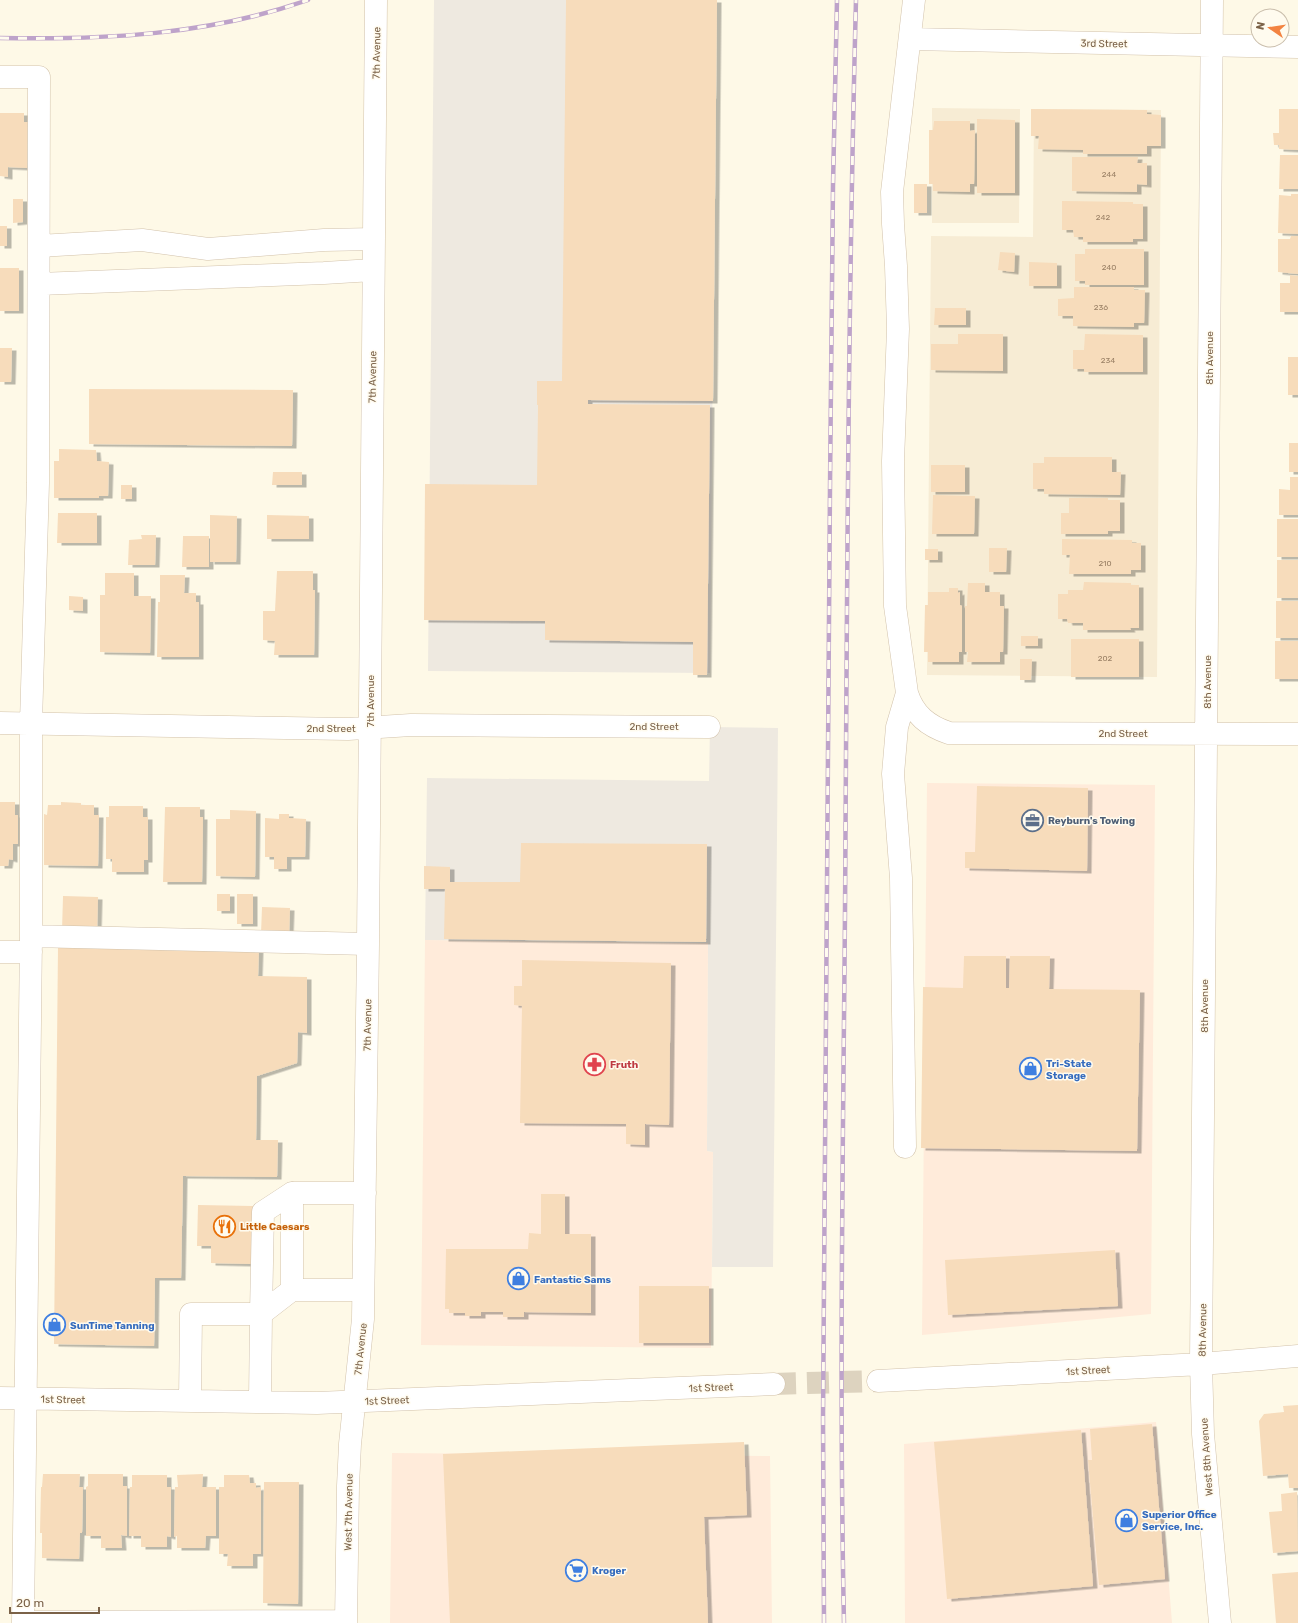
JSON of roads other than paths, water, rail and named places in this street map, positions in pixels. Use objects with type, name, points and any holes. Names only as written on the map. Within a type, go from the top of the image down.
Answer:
[{"type":"street","name":"7th Avenue","points":[[354,1402],[363,1319],[365,1193],[376,0]]},
{"type":"street","points":[[905,1147],[901,878],[893,774],[898,727],[907,693],[895,606],[893,461],[898,329],[892,192],[914,0]]},
{"type":"street","name":"8th Avenue","points":[[1201,1364],[1212,0]]},
{"type":"street","name":"3rd Street","points":[[910,40],[1298,47]]},
{"type":"street","points":[[0,77],[39,77],[38,483],[31,723],[31,944],[23,1622],[346,1622]]},
{"type":"street","points":[[39,246],[142,240],[208,249],[324,240],[374,239]]},
{"type":"street","points":[[39,284],[373,270]]},
{"type":"street","name":"2nd Street","points":[[907,693],[910,703],[916,713],[935,728],[949,733],[1298,734]]},
{"type":"street","name":"2nd Street","points":[[0,722],[348,729],[411,725],[709,727]]},
{"type":"street","points":[[0,952],[31,944],[368,944]]},
{"type":"street","points":[[292,1193],[292,1290]]},
{"type":"street","points":[[260,1401],[263,1212],[292,1193],[365,1193]]},
{"type":"street","points":[[190,1400],[191,1314],[262,1314],[292,1290],[363,1290]]},
{"type":"street","name":"1st Street","points":[[878,1381],[1201,1364],[1298,1356]]},
{"type":"street","name":"West 8th Avenue","points":[[1201,1364],[1203,1434],[1220,1623]]},
{"type":"street","name":"1st Street","points":[[0,1398],[317,1403],[774,1384]]},
{"type":"street","name":"West 7th Avenue","points":[[346,1622],[348,1486],[354,1402]]},
{"type":"tunnel","points":[[774,1384],[878,1381]]},
{"type":"railway","points":[[0,38],[78,38],[156,33],[233,21],[271,12],[308,0]]},
{"type":"railway","points":[[824,1623],[823,1418],[830,487],[833,185],[837,0]]},
{"type":"railway","points":[[844,1623],[842,1446],[842,1180],[847,571],[853,114],[856,0]]},
{"type":"place","name":"Reyburn's Towing","points":[[1032,820]]},
{"type":"place","name":"Fruth","points":[[595,1064]]},
{"type":"place","name":"Tri-State Storage","points":[[1030,1069]]},
{"type":"place","name":"Little Caesars","points":[[225,1226]]},
{"type":"place","name":"Fantastic Sams","points":[[518,1279]]},
{"type":"place","name":"SunTime Tanning","points":[[54,1325]]},
{"type":"place","name":"Superior Office Service, Inc.","points":[[1127,1520]]},
{"type":"place","name":"Kroger","points":[[577,1570]]}]
